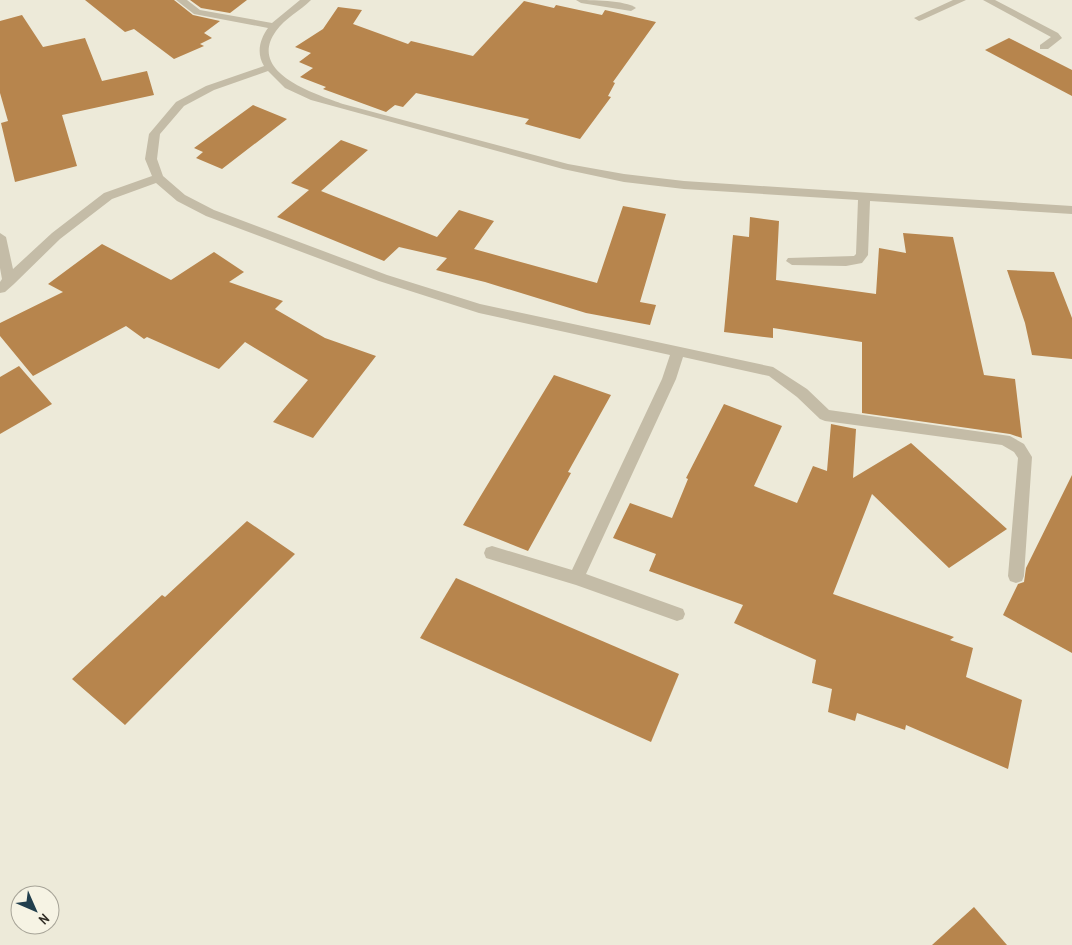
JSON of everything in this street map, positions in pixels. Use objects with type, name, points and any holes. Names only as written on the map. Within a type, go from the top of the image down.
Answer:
[{"type":"street","points":[[181,0],[197,12],[228,20],[274,26]]},
{"type":"street","points":[[306,0],[274,26],[264,43],[264,56],[270,67],[282,81],[304,94],[339,106],[567,167],[624,178],[684,185],[1072,210]]},
{"type":"street","points":[[581,0],[631,8]]},
{"type":"street","points":[[919,18],[961,0]]},
{"type":"street","points":[[988,0],[1057,38],[1044,47]]},
{"type":"street","points":[[270,67],[210,88],[180,104],[155,134],[151,159],[158,178],[181,198],[210,213],[383,278],[479,308],[773,372],[802,393],[825,415],[1005,440],[1019,448],[1025,457],[1016,576]]},
{"type":"street","points":[[4,285],[56,236],[108,196],[158,178]]},
{"type":"street","points":[[792,261],[846,262],[858,260],[862,255],[864,197]]},
{"type":"street","points":[[0,237],[4,285]]},
{"type":"street","points":[[576,578],[669,379],[678,352]]},
{"type":"street","points":[[492,553],[576,578],[677,614]]},
{"type":"building","points":[[85,0],[174,0],[193,15],[220,21],[204,33],[212,38],[200,44],[204,46],[174,59],[134,29],[125,32]]},
{"type":"building","points":[[190,0],[247,0],[230,13],[201,8]]},
{"type":"building","points":[[524,1],[554,8],[556,5],[602,15],[605,10],[656,22],[613,82],[615,83],[608,96],[611,97],[580,139],[525,124],[529,119],[416,93],[403,107],[395,105],[386,112],[323,89],[326,87],[300,77],[313,68],[299,62],[311,53],[295,47],[323,29],[338,7],[362,10],[353,24],[408,44],[411,41],[473,56]]},
{"type":"building","points":[[22,15],[43,47],[85,38],[102,81],[147,71],[154,95],[62,115],[77,166],[15,182],[1,123],[8,121],[0,93],[0,21]]},
{"type":"building","points":[[1009,38],[1072,70],[1072,96],[985,50]]},
{"type":"building","points":[[253,105],[287,119],[222,169],[196,158],[203,152],[194,148]]},
{"type":"building","points":[[341,140],[368,150],[321,191],[437,237],[459,210],[494,221],[474,249],[597,283],[623,206],[666,214],[640,302],[656,305],[650,325],[586,313],[485,282],[436,270],[447,258],[399,247],[384,261],[277,217],[309,190],[291,183]]},
{"type":"building","points":[[750,217],[779,221],[776,280],[876,294],[879,248],[906,253],[903,233],[953,237],[984,375],[1015,379],[1022,438],[1010,434],[862,413],[862,342],[773,328],[773,338],[724,332],[733,235],[749,237]]},
{"type":"building","points":[[102,244],[171,280],[214,252],[244,272],[229,282],[283,301],[275,309],[325,338],[376,356],[313,438],[273,422],[308,380],[245,342],[219,369],[147,337],[144,339],[126,326],[33,376],[0,336],[0,323],[63,292],[48,284]]},
{"type":"building","points":[[1007,270],[1054,272],[1072,318],[1072,359],[1032,355],[1025,323]]},
{"type":"building","points":[[19,366],[52,404],[0,434],[0,377]]},
{"type":"building","points":[[554,375],[611,395],[568,472],[571,473],[528,551],[463,525]]},
{"type":"building","points":[[724,404],[782,426],[754,486],[797,503],[813,466],[827,471],[831,424],[856,429],[853,478],[911,443],[1007,529],[949,568],[872,494],[833,594],[954,637],[950,640],[973,648],[966,677],[1022,700],[1008,769],[906,725],[905,730],[857,713],[855,721],[828,712],[832,689],[812,683],[816,660],[734,623],[743,605],[649,571],[656,554],[613,538],[630,503],[672,518],[688,479],[686,478]]},
{"type":"building","points":[[1072,475],[1072,653],[1003,615],[1018,584],[1024,582],[1026,568]]},
{"type":"building","points":[[247,521],[295,554],[125,725],[72,679],[162,595],[165,597]]},
{"type":"building","points":[[456,578],[679,674],[651,742],[420,638]]},
{"type":"building","points":[[974,907],[1007,945],[932,945]]}]
